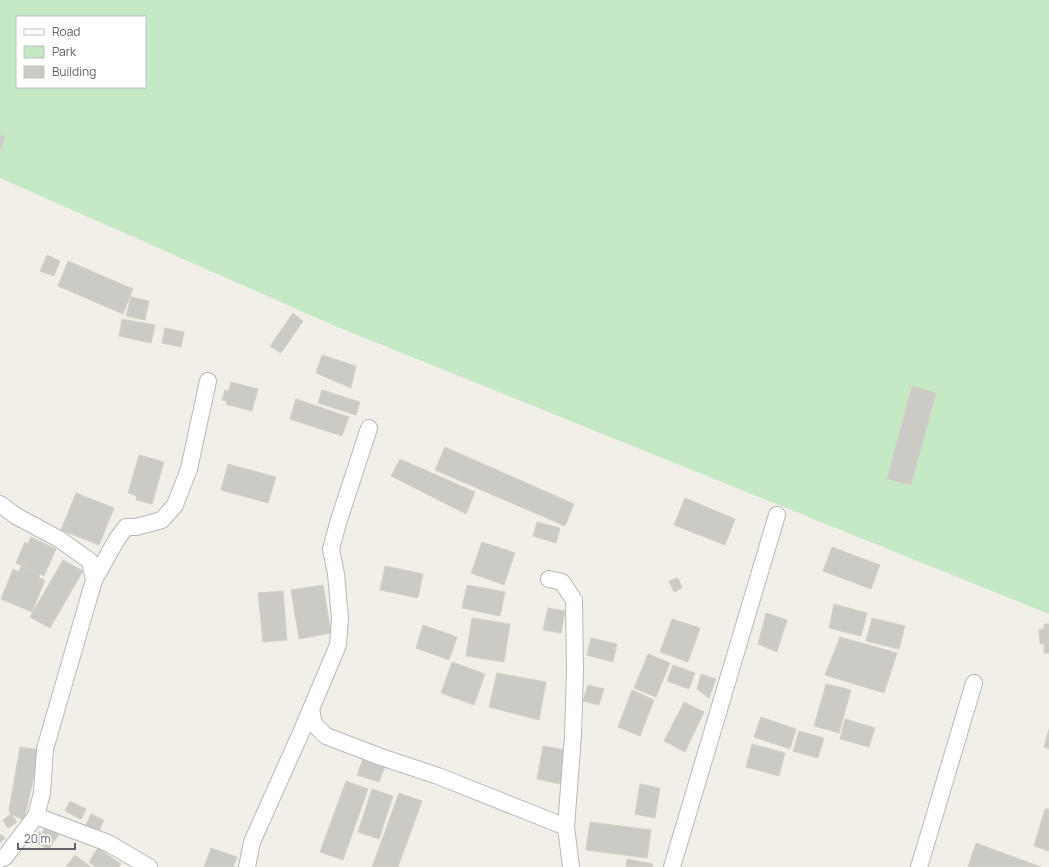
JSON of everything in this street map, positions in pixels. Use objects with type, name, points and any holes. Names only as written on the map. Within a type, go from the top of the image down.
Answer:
[{"type":"street","points":[[0,859],[5,857],[36,816],[42,793],[46,749],[94,580],[117,539],[126,527],[162,520],[175,505],[189,470],[208,380]]},
{"type":"street","points":[[247,867],[252,842],[338,644],[340,618],[336,574],[331,549],[338,523],[370,428]]},
{"type":"street","points":[[0,504],[16,516],[59,539],[90,561],[94,580]]},
{"type":"street","points":[[672,867],[777,515]]},
{"type":"street","points":[[549,578],[562,582],[574,600],[575,671],[573,735],[566,827],[571,867]]},
{"type":"street","points":[[920,867],[928,834],[974,683]]},
{"type":"street","points":[[311,709],[314,724],[326,736],[381,757],[438,776],[566,827]]},
{"type":"street","points":[[36,816],[108,843],[149,867]]},
{"type":"green space","points":[[0,0],[1049,0],[1049,614],[335,326],[0,178]]},
{"type":"building","points":[[0,135],[5,136],[0,152]]},
{"type":"building","points":[[47,255],[60,261],[54,276],[40,271]]},
{"type":"building","points":[[68,261],[133,289],[123,314],[58,286]]},
{"type":"building","points":[[131,297],[149,301],[145,320],[126,316]]},
{"type":"building","points":[[293,313],[303,321],[281,353],[270,346]]},
{"type":"building","points":[[122,319],[155,325],[151,343],[119,336]]},
{"type":"building","points":[[165,328],[184,332],[181,347],[162,343]]},
{"type":"building","points":[[322,355],[356,366],[351,388],[316,373]]},
{"type":"building","points":[[231,382],[258,389],[252,411],[226,404],[227,401],[222,400],[225,390],[229,391]]},
{"type":"building","points":[[912,386],[936,393],[911,485],[887,479]]},
{"type":"building","points":[[322,390],[360,402],[356,415],[318,403]]},
{"type":"building","points":[[296,399],[349,417],[342,436],[290,419]]},
{"type":"building","points":[[445,447],[574,504],[565,526],[435,470]]},
{"type":"building","points":[[139,455],[164,462],[152,504],[136,500],[137,496],[128,493]]},
{"type":"building","points":[[400,459],[475,492],[466,514],[391,476]]},
{"type":"building","points":[[228,464],[276,477],[268,503],[221,490]]},
{"type":"building","points":[[76,493],[114,508],[99,545],[61,530]]},
{"type":"building","points":[[685,498],[735,519],[725,545],[674,525]]},
{"type":"building","points":[[537,522],[560,528],[556,543],[533,536]]},
{"type":"building","points":[[31,537],[56,549],[44,576],[16,563],[25,542],[28,544]]},
{"type":"building","points":[[482,542],[515,553],[504,585],[471,573]]},
{"type":"building","points":[[832,547],[880,565],[871,589],[823,571]]},
{"type":"building","points":[[63,560],[83,571],[50,628],[30,617]]},
{"type":"building","points":[[21,566],[40,574],[39,578],[45,580],[32,612],[1,599],[13,569],[19,572]]},
{"type":"building","points":[[385,566],[423,574],[418,598],[380,590]]},
{"type":"building","points":[[678,578],[682,588],[674,592],[669,581]]},
{"type":"building","points":[[323,585],[331,633],[299,639],[291,590]]},
{"type":"building","points":[[467,585],[505,592],[500,616],[462,608]]},
{"type":"building","points":[[283,591],[287,640],[263,642],[258,593]]},
{"type":"building","points":[[834,604],[867,613],[861,636],[829,628]]},
{"type":"building","points":[[548,608],[565,611],[561,633],[543,630]]},
{"type":"building","points":[[766,613],[787,620],[777,652],[758,644]]},
{"type":"building","points":[[472,618],[510,624],[504,662],[466,656]]},
{"type":"building","points":[[872,618],[905,626],[899,649],[866,641]]},
{"type":"building","points":[[672,619],[700,628],[688,662],[660,652]]},
{"type":"building","points":[[1044,624],[1049,624],[1049,653],[1044,653],[1044,644],[1040,644],[1039,629],[1044,629]]},
{"type":"building","points":[[423,625],[457,637],[449,660],[416,648]]},
{"type":"building","points":[[840,637],[897,653],[884,693],[825,675]]},
{"type":"building","points":[[591,638],[617,644],[613,662],[587,655]]},
{"type":"building","points":[[648,654],[670,663],[656,697],[634,688]]},
{"type":"building","points":[[452,662],[485,674],[474,705],[441,693]]},
{"type":"building","points":[[673,665],[695,673],[689,689],[667,681]]},
{"type":"building","points":[[497,673],[546,682],[539,720],[489,707]]},
{"type":"building","points":[[701,674],[716,679],[709,698],[697,689]]},
{"type":"building","points":[[826,684],[851,690],[839,733],[814,726]]},
{"type":"building","points":[[588,685],[604,689],[599,705],[583,701]]},
{"type":"building","points":[[632,690],[654,700],[640,736],[618,727]]},
{"type":"building","points":[[684,702],[704,712],[685,752],[664,741]]},
{"type":"building","points":[[761,717],[796,729],[790,749],[754,737]]},
{"type":"building","points":[[845,719],[875,728],[869,747],[840,739]]},
{"type":"building","points":[[1049,729],[1049,749],[1044,747]]},
{"type":"building","points":[[799,731],[824,738],[818,758],[793,751]]},
{"type":"building","points":[[752,744],[785,753],[779,776],[746,767]]},
{"type":"building","points":[[543,746],[566,750],[560,784],[537,779]]},
{"type":"building","points":[[20,747],[40,750],[24,820],[11,814],[9,810]]},
{"type":"building","points":[[364,756],[386,764],[379,782],[357,775]]},
{"type":"building","points":[[346,781],[368,789],[343,860],[320,852]]},
{"type":"building","points":[[640,784],[660,788],[655,818],[635,814]]},
{"type":"building","points":[[372,789],[393,796],[379,839],[358,832]]},
{"type":"building","points":[[399,793],[422,801],[398,867],[372,867]]},
{"type":"building","points":[[70,801],[86,809],[81,819],[65,811]]},
{"type":"building","points":[[1045,809],[1049,809],[1049,851],[1034,846]]},
{"type":"building","points":[[11,814],[17,822],[8,828],[3,820]]},
{"type":"building","points":[[91,814],[104,820],[99,831],[86,825]]},
{"type":"building","points":[[590,822],[651,830],[647,858],[586,850]]},
{"type":"building","points":[[47,825],[59,835],[54,841],[42,832]]},
{"type":"building","points":[[39,832],[54,841],[49,850],[34,841]]},
{"type":"building","points":[[0,834],[5,838],[0,843]]},
{"type":"building","points":[[976,843],[1041,867],[968,867]]},
{"type":"building","points":[[98,848],[121,864],[119,867],[96,867],[89,862]]},
{"type":"building","points":[[211,848],[237,857],[233,867],[204,867]]},
{"type":"building","points":[[75,855],[91,867],[66,867]]},
{"type":"building","points":[[627,859],[653,864],[652,867],[626,867]]}]
